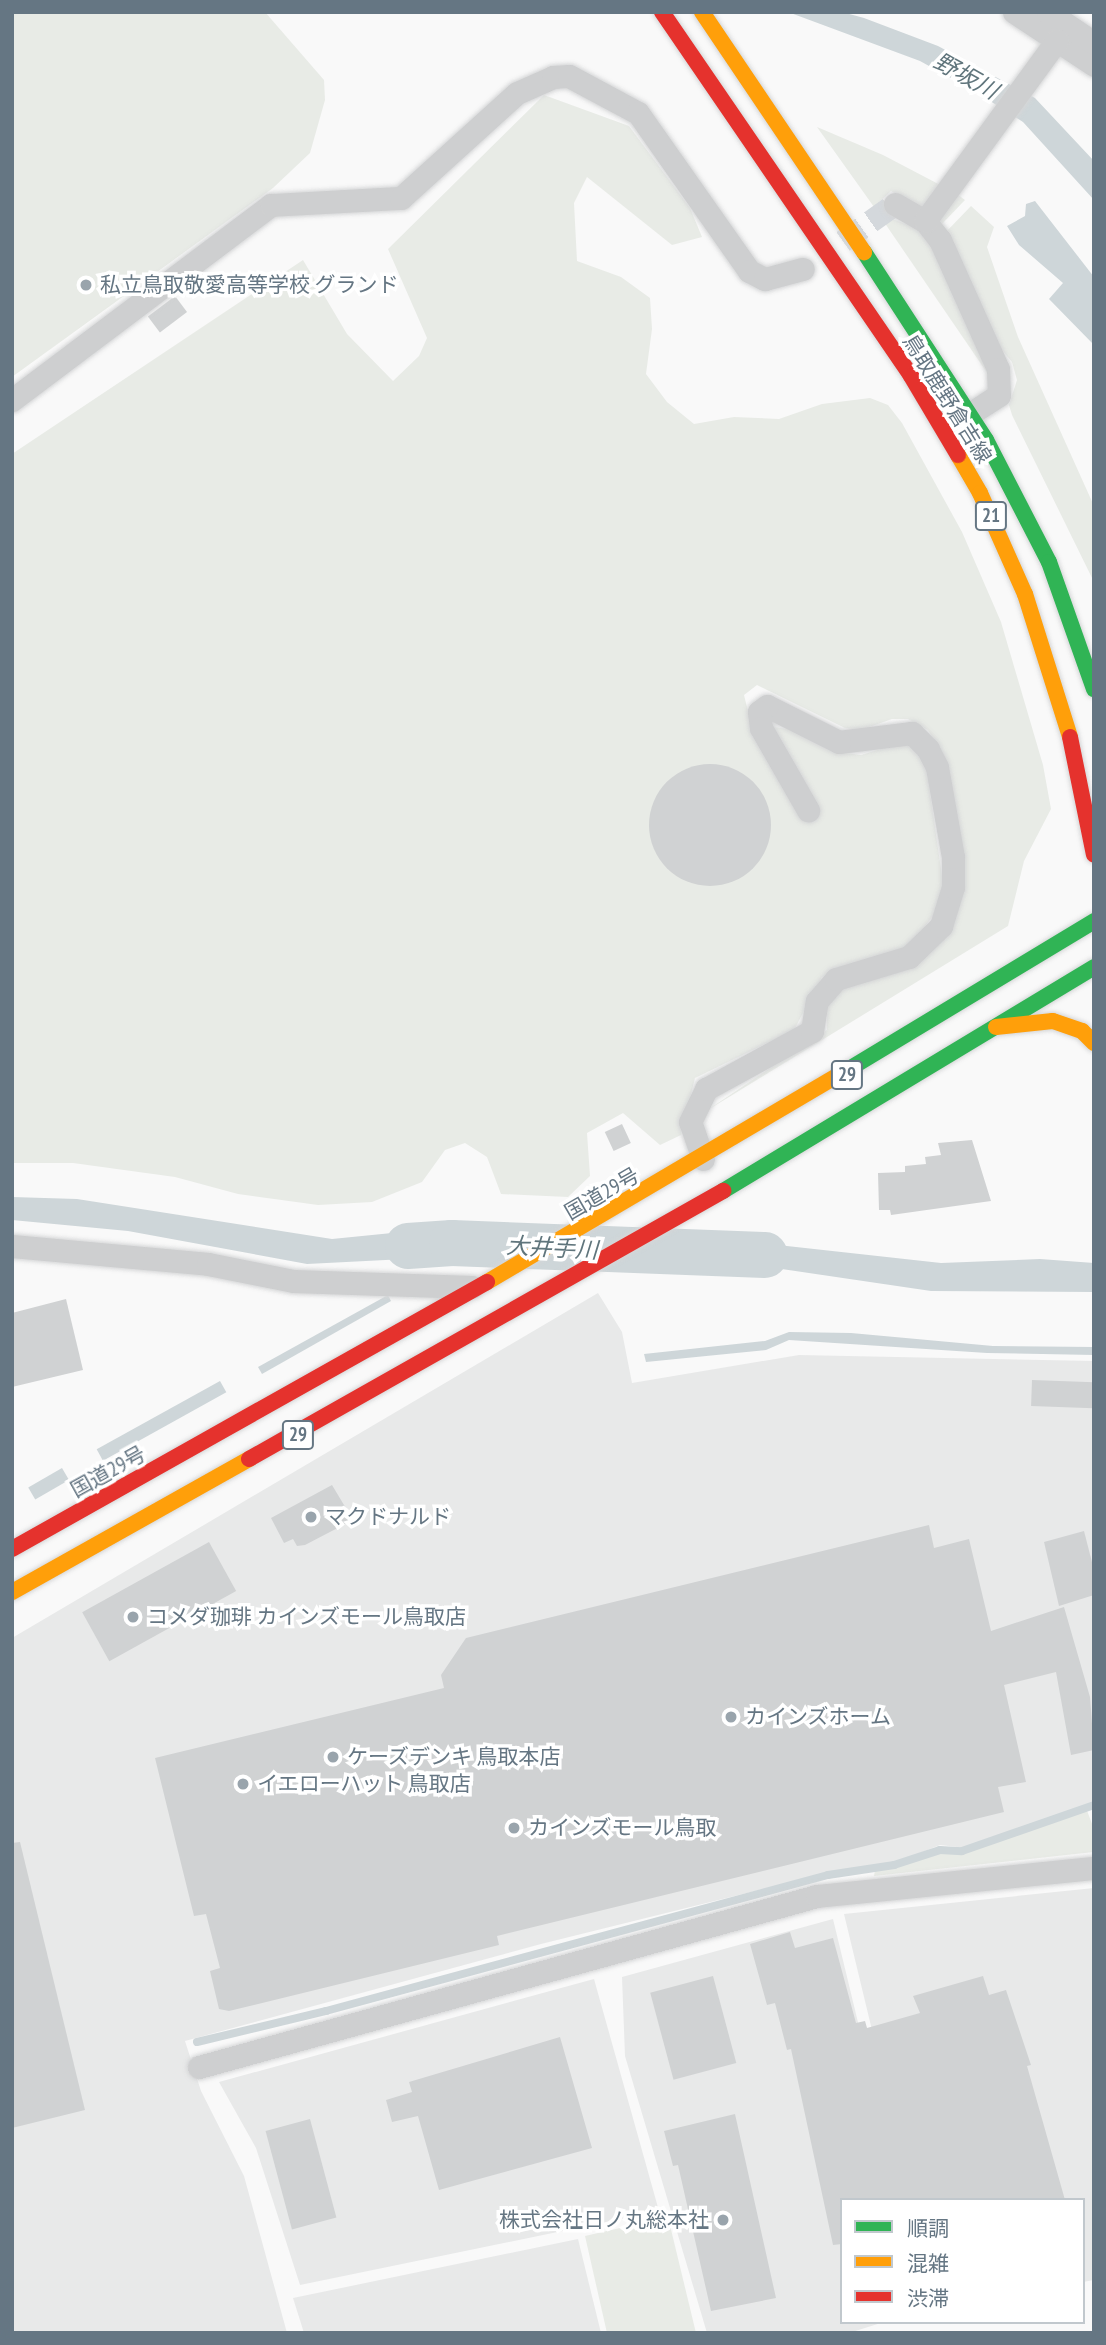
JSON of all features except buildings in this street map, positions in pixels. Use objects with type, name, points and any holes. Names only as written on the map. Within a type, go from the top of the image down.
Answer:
[{"type":"main road","name":"鳥取鹿野倉吉線","points":[[662,12],[926,400],[1002,539],[1057,690],[1094,855]]},
{"type":"main road","name":"鳥取鹿野倉吉線","points":[[702,12],[830,198],[971,413],[1035,531],[1094,689]]},
{"type":"main road","name":"国道29号","points":[[12,1549],[596,1222],[1094,921]]},
{"type":"main road","name":"29","points":[[12,1592],[668,1224],[1094,967]]},
{"type":"main road","points":[[996,1027],[1052,1021],[1082,1031],[1094,1042]]},
{"type":"street","points":[[1014,12],[1094,65]]},
{"type":"street","points":[[1048,12],[1094,43]]},
{"type":"street","points":[[925,221],[1058,40]]},
{"type":"street","points":[[12,400],[271,205],[401,198],[517,93],[553,77],[569,76],[638,113],[749,271],[765,279],[803,269]]},
{"type":"street","points":[[895,204],[925,221],[940,240],[998,369],[999,395],[971,413]]},
{"type":"street","points":[[703,1159],[690,1122],[705,1089],[812,1031],[817,1001],[836,979],[909,957],[941,926],[953,887],[953,857],[937,767],[928,749],[912,733],[839,742],[767,706],[760,712],[761,728],[808,810]]},
{"type":"street","points":[[12,1245],[208,1264],[293,1281],[478,1287]]},
{"type":"street","points":[[199,2067],[817,1896],[1094,1868]]},
{"type":"shaded area","name":"私立鳥取敬愛高等学校 グランド","points":[[12,12],[265,12],[324,80],[325,100],[310,153],[273,188],[12,377]]},
{"type":"shaded area","points":[[544,95],[629,126],[690,208],[702,237],[672,245],[587,177],[574,203],[577,261],[621,277],[650,298],[652,329],[646,374],[667,402],[694,424],[734,417],[779,419],[822,404],[870,398],[888,405],[902,423],[962,532],[1001,622],[1043,765],[1051,809],[1024,861],[1008,926],[703,1113],[827,1030],[827,999],[835,988],[898,972],[936,945],[956,918],[963,882],[944,757],[928,730],[908,719],[892,719],[861,730],[845,728],[757,685],[744,695],[755,740],[767,726],[787,729],[838,752],[861,755],[897,744],[918,748],[926,765],[943,883],[938,909],[911,945],[822,977],[794,1030],[695,1078],[681,1135],[660,1145],[623,1113],[587,1133],[590,1176],[568,1197],[501,1194],[487,1157],[465,1143],[445,1150],[422,1182],[372,1202],[318,1205],[238,1194],[175,1177],[73,1163],[12,1163],[12,454],[303,260],[347,334],[393,381],[419,356],[427,338],[388,249]]},
{"type":"shaded area","points":[[817,127],[883,155],[946,188],[927,213],[891,191],[874,207]]},
{"type":"shaded area","points":[[953,191],[965,200],[940,226],[933,217]]},
{"type":"shaded area","points":[[971,206],[994,227],[987,247],[1018,337],[1094,506],[1094,582],[1012,415],[1009,405],[1017,380],[1012,362],[996,343],[945,233]]},
{"type":"shaded area","points":[[890,218],[919,229],[933,244],[990,377],[884,222]]},
{"type":"shaded area","name":"カインズモール鳥取","points":[[598,1293],[622,1332],[632,1383],[799,1355],[1094,1361],[1094,1802],[967,1848],[940,1845],[895,1863],[828,1873],[541,1944],[185,2041],[201,2091],[244,2176],[287,2333],[12,2333],[12,1638]]},
{"type":"shaded area","points":[[1086,1808],[1094,1829],[1094,1852],[874,1876],[875,1870],[939,1851],[962,1852]]},
{"type":"shaded area","points":[[1094,1888],[1094,2280],[1085,2282],[1085,2198],[913,2198],[844,1914]]},
{"type":"shaded area","points":[[833,1919],[901,2198],[840,2198],[840,2324],[878,2324],[849,2333],[707,2333],[625,2056],[622,1977]]},
{"type":"shaded area","points":[[594,1979],[659,2211],[300,2285],[256,2148],[219,2082]]},
{"type":"shaded area","points":[[668,2217],[696,2333],[607,2333],[585,2236]]},
{"type":"shaded area","points":[[578,2239],[601,2333],[304,2333],[293,2298]]},
{"type":"water","name":"野坂川","points":[[788,12],[842,12],[864,18],[938,46],[1035,98],[1094,161],[1094,200],[1023,122],[976,92],[920,61]]},
{"type":"water","points":[[1035,201],[1094,277],[1094,345],[1049,299],[1063,283],[1019,245],[1007,226],[1025,216],[1026,204]]},
{"type":"water","points":[[12,1197],[77,1199],[332,1239],[422,1230],[477,1231],[464,1256],[307,1264],[128,1231],[12,1220]]},
{"type":"water","points":[[713,1238],[941,1263],[1040,1259],[1094,1263],[1094,1292],[931,1291],[775,1268],[696,1264]]},
{"type":"water","points":[[388,1295],[391,1301],[262,1374],[258,1367]]},
{"type":"water","points":[[789,1332],[851,1333],[993,1346],[1094,1347],[1094,1355],[987,1353],[789,1340],[766,1350],[646,1362],[644,1354],[765,1341]]},
{"type":"water","points":[[220,1381],[226,1392],[103,1461],[97,1449]]},
{"type":"water","points":[[62,1468],[69,1480],[35,1500],[28,1488]]},
{"type":"waterway","name":"大井手川","points":[[408,1246],[452,1243],[765,1255]]},
{"type":"waterway","points":[[197,2042],[326,2011],[828,1875],[894,1865],[940,1850],[962,1851],[1094,1805]]},
{"type":"tunnel","points":[[843,241],[895,204]]},
{"type":"traffic: fast","points":[[864,252],[986,440],[1049,562],[1094,689]]},
{"type":"traffic: fast","points":[[839,1075],[1094,921]]},
{"type":"traffic: fast","points":[[723,1191],[1094,967]]},
{"type":"traffic: slow","points":[[702,12],[864,252]]},
{"type":"traffic: slow","points":[[958,455],[980,493],[1025,594],[1070,737]]},
{"type":"traffic: slow","points":[[996,1027],[1053,1021],[1082,1031],[1094,1043]]},
{"type":"traffic: slow","points":[[487,1282],[839,1075]]},
{"type":"traffic: slow","points":[[12,1592],[249,1459]]},
{"type":"traffic: jam","points":[[662,12],[911,376],[958,455]]},
{"type":"traffic: jam","points":[[1070,737],[1094,855]]},
{"type":"traffic: jam","points":[[249,1459],[723,1191]]},
{"type":"traffic: jam","points":[[12,1549],[487,1282]]},
{"type":"place","name":"私立鳥取敬愛高等学校 グランド","points":[[86,285]]},
{"type":"place","name":"マクドナルド","points":[[311,1517]]},
{"type":"place","name":"コメダ珈琲 カインズモール鳥取店","points":[[133,1617]]},
{"type":"place","name":"カインズホーム","points":[[731,1717]]},
{"type":"place","name":"ケーズデンキ 鳥取本店","points":[[333,1757]]},
{"type":"place","name":"イエローハット 鳥取店","points":[[243,1784]]},
{"type":"place","name":"カインズモール鳥取","points":[[514,1828]]},
{"type":"place","name":"株式会社日ノ丸総本社","points":[[723,2220]]}]
